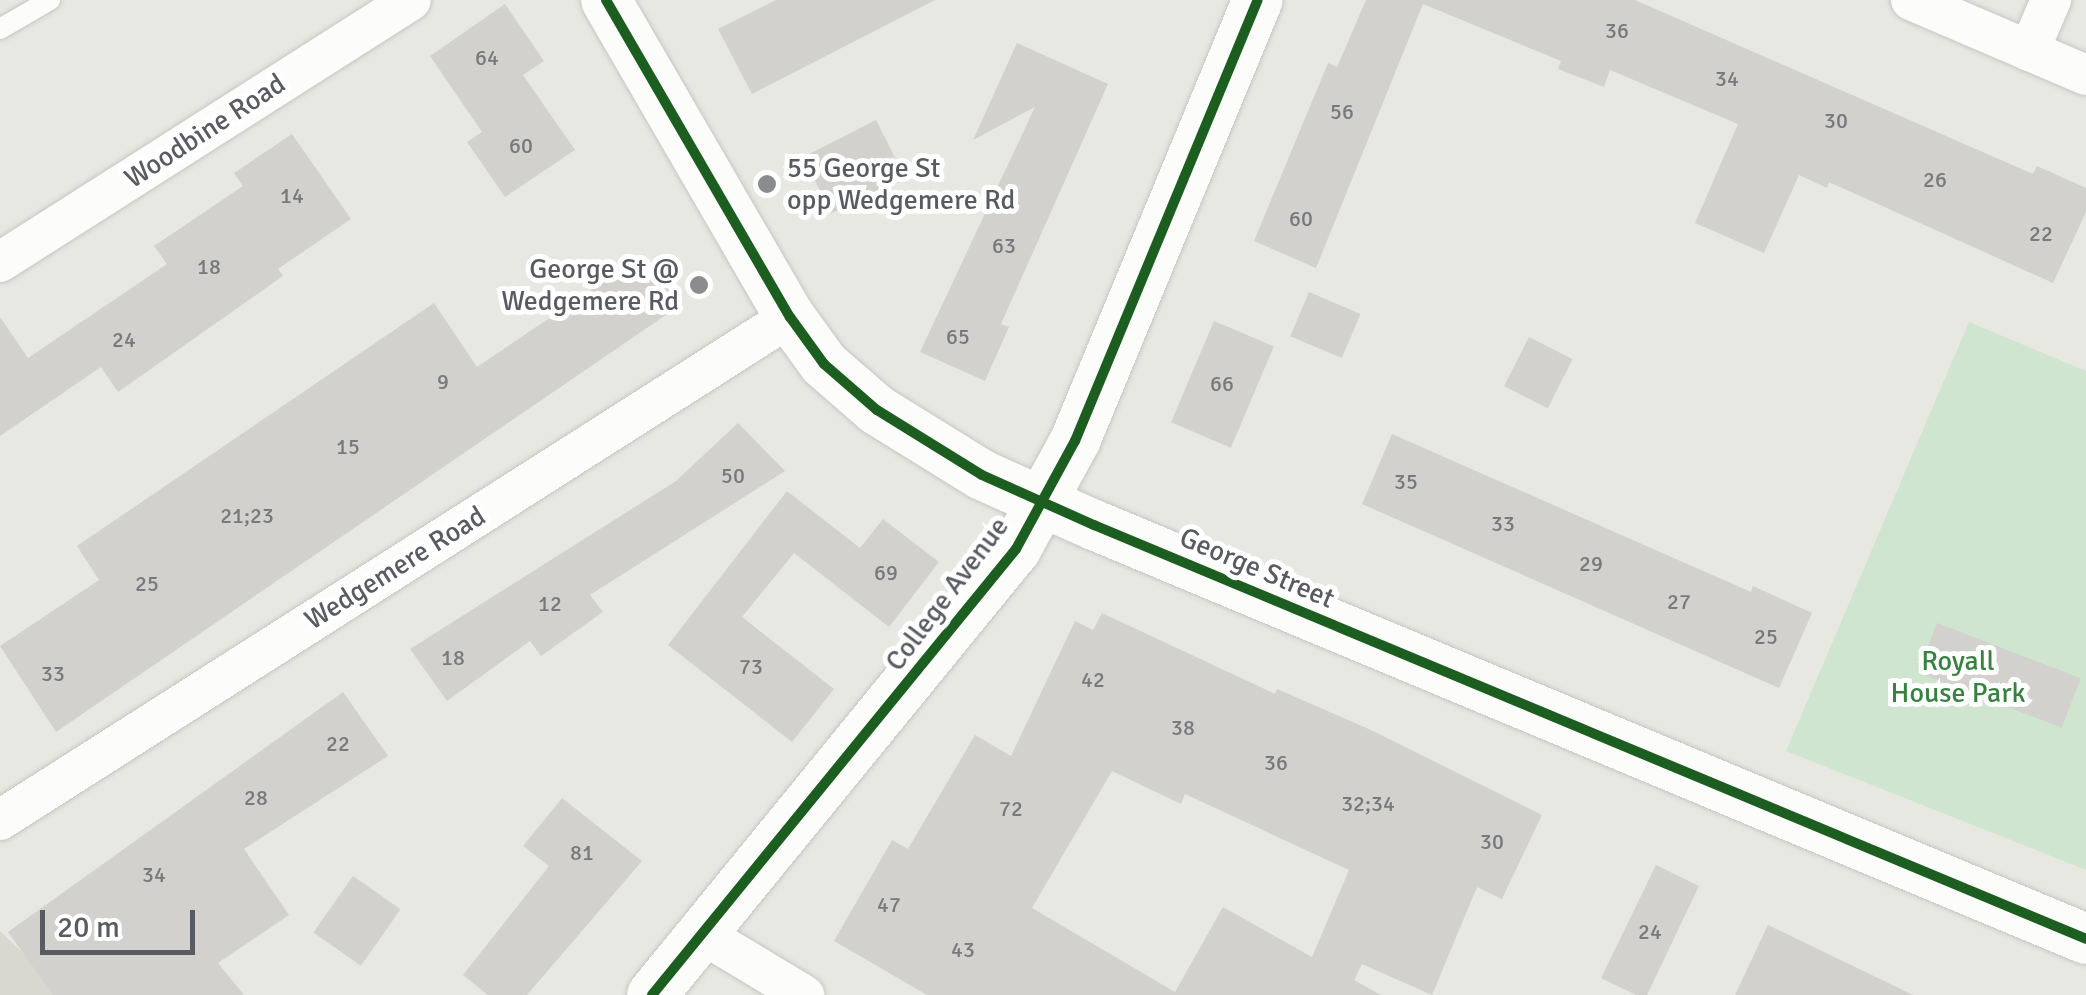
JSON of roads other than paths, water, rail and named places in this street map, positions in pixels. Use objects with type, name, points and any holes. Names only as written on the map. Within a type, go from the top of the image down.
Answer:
[{"type":"street","name":"Woodbine Road","points":[[0,262],[411,0]]},
{"type":"street","name":"George Street","points":[[606,0],[790,317],[824,364],[877,410],[982,475],[2086,938]]},
{"type":"street","name":"College Avenue","points":[[652,995],[1016,549],[1075,440],[1258,0]]},
{"type":"street","points":[[1911,0],[2086,75]]},
{"type":"street","points":[[2029,51],[2050,0]]},
{"type":"street","name":"Wedgemere Road","points":[[0,820],[790,317]]},
{"type":"street","points":[[704,934],[804,995]]},
{"type":"lane","points":[[0,29],[50,0]]},
{"type":"place","name":"55 George St opp Wedgemere Rd","points":[[767,184]]},
{"type":"place","name":"George St @ Wedgemere Rd","points":[[699,285]]},
{"type":"park label","name":"Royall House Park","points":[[1958,677]]}]
